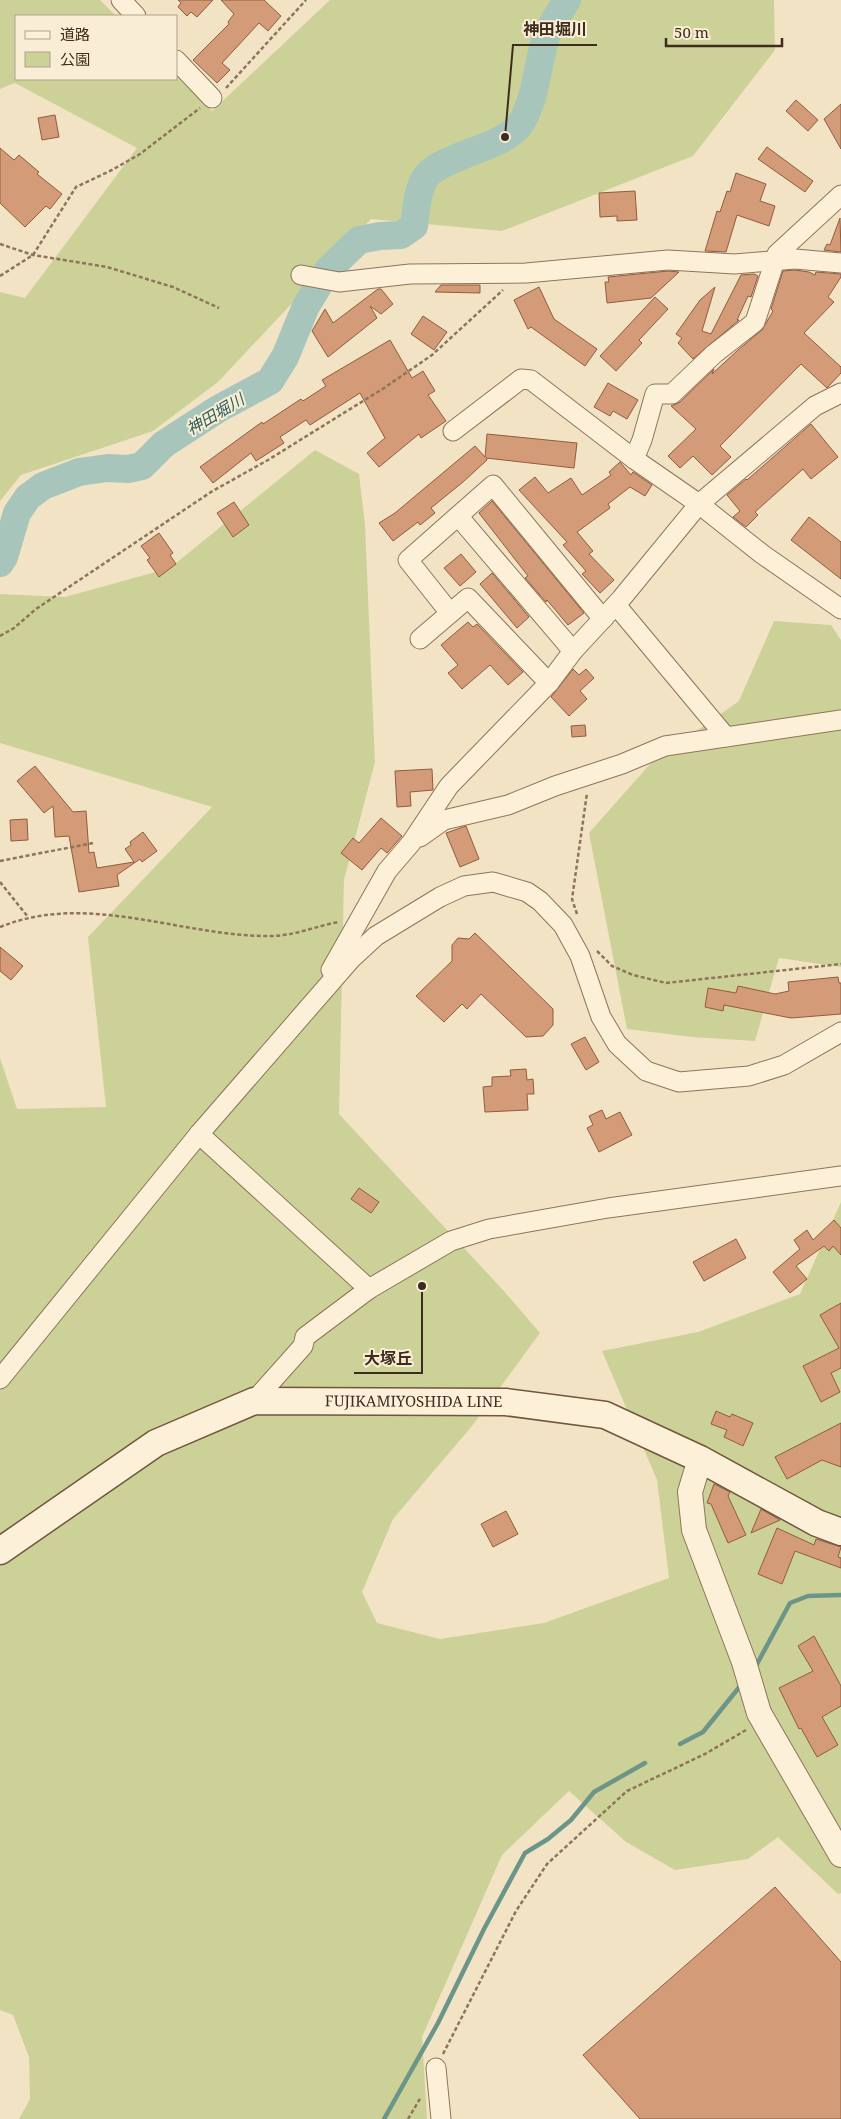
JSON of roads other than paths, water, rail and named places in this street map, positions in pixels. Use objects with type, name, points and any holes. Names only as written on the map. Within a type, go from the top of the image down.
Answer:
[{"type":"main road","name":"FUJIKAMIYOSHIDA LINE","points":[[0,1551],[156,1443],[254,1401],[506,1402],[605,1415],[700,1459],[817,1523],[841,1532]]},
{"type":"street","points":[[121,0],[135,15]]},
{"type":"street","points":[[178,62],[212,98]]},
{"type":"street","points":[[634,459],[642,440],[655,394],[672,394],[714,354],[755,322],[777,254],[841,195]]},
{"type":"street","points":[[300,275],[339,282],[410,274],[526,273],[668,260],[735,264],[795,259],[841,263]]},
{"type":"street","points":[[454,432],[521,378],[531,380],[634,459],[700,504],[762,554],[841,609]]},
{"type":"street","points":[[310,1006],[387,871],[411,843],[449,786],[549,683],[573,651],[616,605],[700,504],[814,406],[841,393]]},
{"type":"street","points":[[450,613],[408,560],[493,485],[603,619]]},
{"type":"street","points":[[458,516],[573,651]]},
{"type":"street","points":[[420,639],[468,598],[549,683]]},
{"type":"street","points":[[616,605],[726,737]]},
{"type":"street","points":[[411,843],[444,820],[508,805],[555,786],[622,764],[665,746],[841,720]]},
{"type":"street","points":[[0,1379],[198,1134],[351,959],[376,936],[440,897],[464,886],[493,882],[527,892],[540,901],[562,926],[580,956],[601,1018],[617,1044],[646,1071],[679,1082],[749,1076],[784,1065],[841,1032]]},
{"type":"street","points":[[198,1134],[369,1289]]},
{"type":"street","points":[[254,1401],[304,1346],[305,1337],[369,1289],[451,1241],[489,1230],[608,1208],[841,1176]]},
{"type":"street","points":[[700,1459],[690,1492],[694,1530],[744,1662],[759,1713],[841,1855]]},
{"type":"street","points":[[436,2068],[440,2119]]},
{"type":"waterway","name":"神田堀川","points":[[0,563],[4,557],[17,513],[28,497],[43,486],[79,472],[108,468],[128,469],[142,466],[164,444],[218,409],[270,381],[285,357],[306,306],[328,270],[359,240],[401,235],[414,226],[420,189],[425,178],[432,171],[442,164],[509,135],[518,127],[529,107],[546,37],[567,0]]},
{"type":"waterway","points":[[757,1664],[790,1603],[808,1596],[841,1595]]},
{"type":"waterway","points":[[680,1744],[703,1732],[741,1685]]},
{"type":"waterway","points":[[384,2119],[438,2023],[484,1929],[525,1853],[548,1839],[571,1820],[594,1792],[645,1763]]},
{"type":"place","name":"神田堀川","points":[[505,137]]},
{"type":"place","name":"大塚丘","points":[[422,1286]]}]
